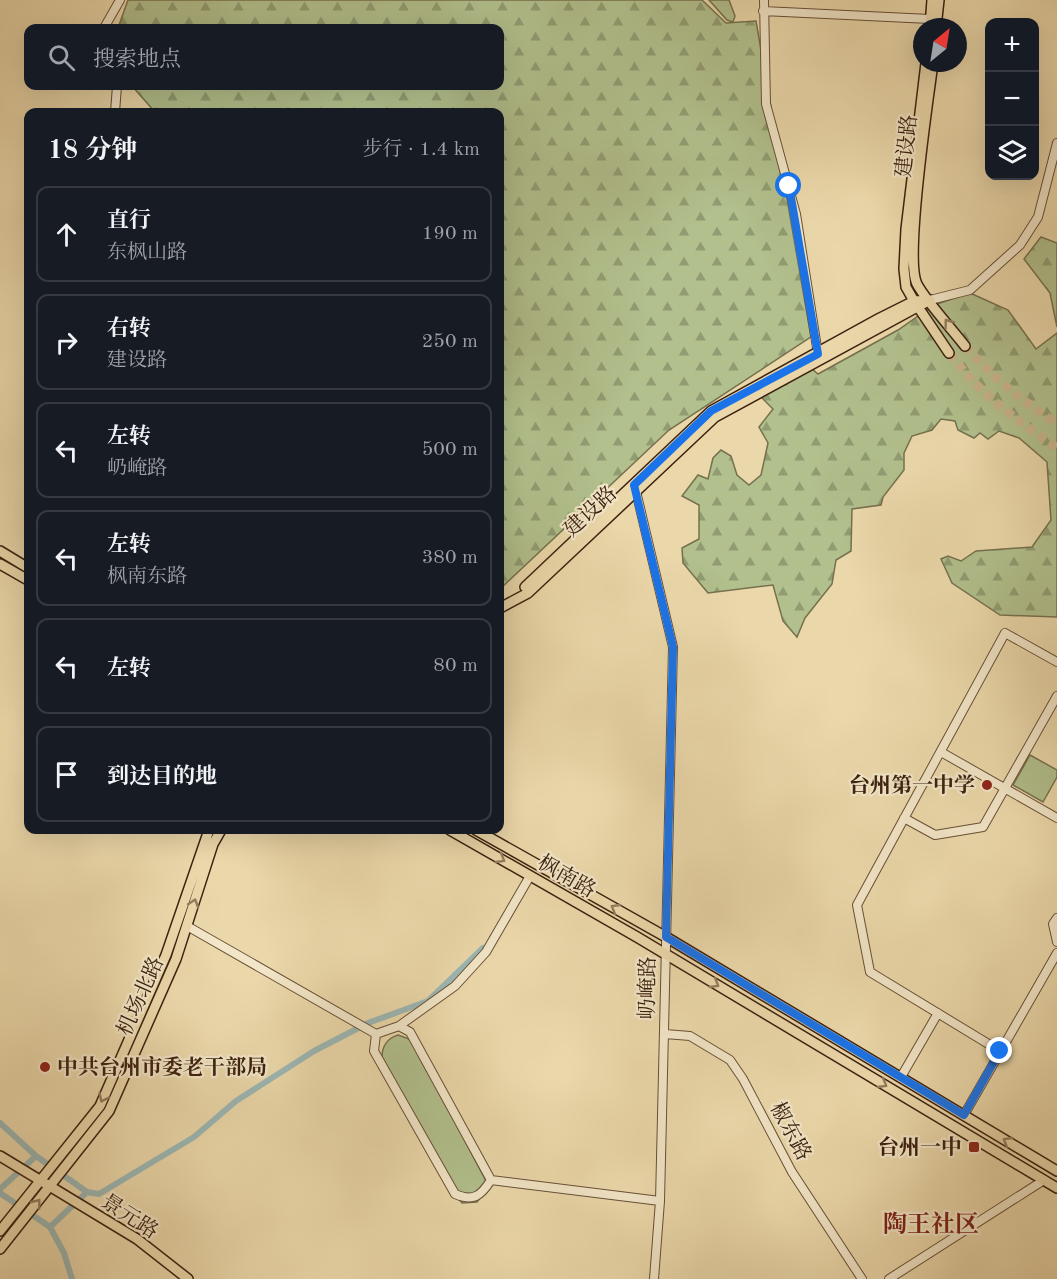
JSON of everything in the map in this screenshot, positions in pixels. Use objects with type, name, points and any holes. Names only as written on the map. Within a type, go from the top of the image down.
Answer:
[{"type":"main road","points":[[932,0],[932,18]]},
{"type":"main road","points":[[934,18],[939,0]]},
{"type":"main road","name":"建设路","points":[[925,72],[906,229],[904,269],[906,287],[949,353]]},
{"type":"main road","name":"建设路","points":[[932,72],[914,231],[913,268],[917,284],[965,346]]},
{"type":"main road","name":"建设路","points":[[504,607],[528,593],[711,411],[916,304],[930,300]]},
{"type":"main road","name":"建设路","points":[[504,600],[525,588],[715,417],[916,304]]},
{"type":"main road","points":[[0,551],[24,566]]},
{"type":"main road","points":[[0,564],[24,578]]},
{"type":"main road","name":"机场北路","points":[[0,1232],[37,1179],[99,1106],[166,955],[208,834]]},
{"type":"main road","name":"机场北路","points":[[0,1249],[109,1111],[176,959],[213,844],[219,834]]},
{"type":"main road","name":"枫南路","points":[[457,834],[665,954],[1057,1188]]},
{"type":"main road","name":"枫南路","points":[[483,834],[666,937],[1057,1171]]},
{"type":"main road","name":"景元路","points":[[0,1156],[137,1239],[188,1279]]},
{"type":"street","points":[[106,24],[120,0]]},
{"type":"street","points":[[764,0],[766,104],[796,214],[818,354]]},
{"type":"street","points":[[764,11],[913,23]]},
{"type":"street","points":[[115,108],[117,90]]},
{"type":"street","points":[[930,300],[970,290],[1020,245],[1038,217],[1057,144]]},
{"type":"street","name":"屷崦路","points":[[635,489],[673,647],[660,1201],[654,1279]]},
{"type":"street","points":[[1000,1051],[870,972],[856,905],[1005,633],[1057,662]]},
{"type":"street","points":[[904,818],[935,835],[983,826],[1057,696]]},
{"type":"street","points":[[941,752],[1057,818]]},
{"type":"street","points":[[187,926],[375,1034],[399,1026],[455,986],[486,952],[530,876]]},
{"type":"street","points":[[1057,918],[1053,924],[1057,942]]},
{"type":"street","points":[[964,1115],[1057,953]]},
{"type":"street","points":[[901,1077],[938,1013]]},
{"type":"street","points":[[399,1026],[410,1032],[490,1180]]},
{"type":"street","points":[[375,1034],[374,1051],[455,1194],[466,1199],[475,1198],[483,1193],[490,1180]]},
{"type":"street","name":"椒东路","points":[[665,1034],[690,1036],[730,1060],[743,1079],[792,1172],[862,1279]]},
{"type":"street","points":[[490,1180],[660,1201]]},
{"type":"street","points":[[889,1279],[1044,1180]]},
{"type":"green space","points":[[128,0],[702,0],[726,23],[756,21],[811,337],[669,430],[504,585],[504,108],[151,108],[136,90],[504,90],[504,24],[119,24]]},
{"type":"green space","points":[[709,0],[729,0],[735,16],[733,22],[727,20]]},
{"type":"green space","points":[[1041,237],[1057,243],[1057,327],[1050,293],[1024,259]]},
{"type":"green space","points":[[970,293],[1008,310],[1036,349],[1057,333],[1057,617],[1000,615],[952,583],[941,559],[948,556],[961,561],[976,551],[1032,547],[1051,520],[1047,462],[1019,438],[999,431],[988,439],[980,433],[974,438],[958,430],[955,421],[941,419],[932,430],[912,436],[904,453],[904,470],[883,497],[881,505],[852,509],[851,551],[836,560],[832,584],[805,618],[797,637],[783,621],[773,585],[708,593],[683,563],[682,548],[699,539],[699,505],[682,496],[698,475],[708,479],[713,458],[721,450],[731,456],[737,475],[749,485],[761,475],[768,443],[759,427],[773,409],[761,397],[812,369],[818,374],[898,330],[934,305]]},
{"type":"green space","points":[[1030,755],[1057,770],[1057,777],[1043,802],[1013,785]]},
{"type":"green space","points":[[398,1035],[412,1040],[486,1181],[487,1190],[477,1202],[462,1203],[457,1197],[382,1057],[386,1043]]},
{"type":"waterway","points":[[0,1189],[36,1156],[87,1192],[99,1194],[194,1137],[236,1101],[314,1051],[368,1023],[428,1001],[483,948]]},
{"type":"waterway","points":[[0,1123],[36,1156]]},
{"type":"waterway","points":[[50,1227],[87,1192]]},
{"type":"waterway","points":[[0,1193],[50,1227],[64,1253],[72,1279]]},
{"type":"tunnel","points":[[965,346],[1008,388],[1057,424]]},
{"type":"tunnel","points":[[949,353],[986,394],[1057,448]]},
{"type":"place","name":"台州第一中学","points":[[987,785]]},
{"type":"place","name":"中共台州市委老干部局","points":[[45,1067]]},
{"type":"place","name":"台州一中","points":[[974,1147]]},
{"type":"district","name":"陶王社区","points":[[931,1224]]},
{"type":"route","points":[[789,186],[796,214],[818,354],[711,411],[634,485],[673,647],[671,808],[666,937],[964,1115],[1000,1051]]}]
